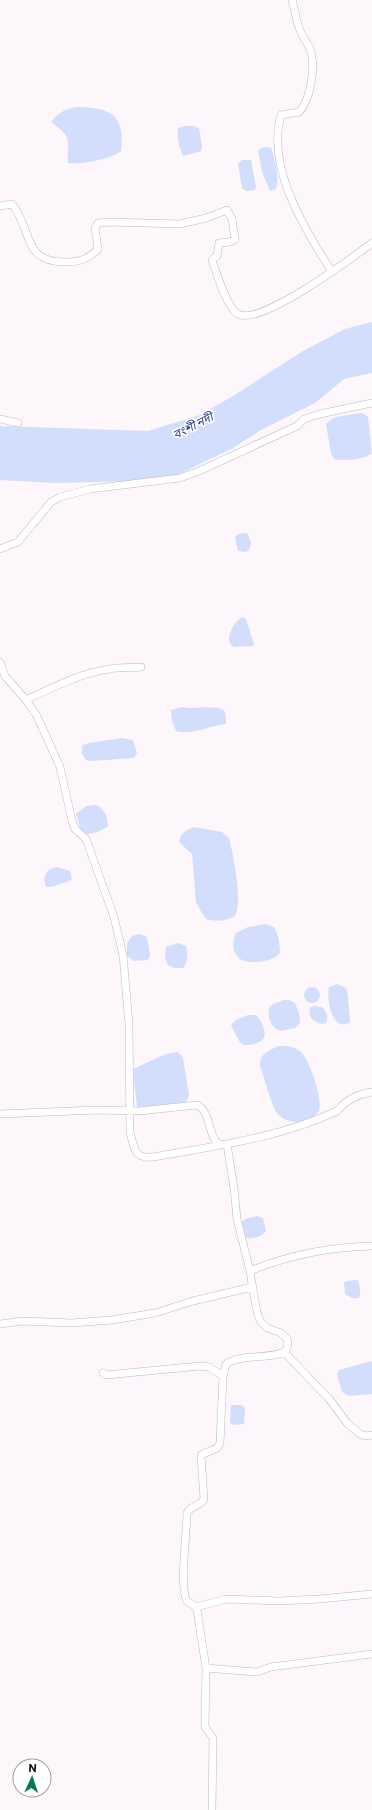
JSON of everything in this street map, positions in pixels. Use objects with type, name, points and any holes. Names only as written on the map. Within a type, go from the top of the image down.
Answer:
[{"type":"street","points":[[292,0],[299,30],[310,49],[312,62],[311,85],[306,102],[299,112],[281,116],[278,128],[278,158],[294,206],[306,231],[332,272]]},
{"type":"street","points":[[0,206],[12,204],[17,210],[36,254],[51,262],[80,260],[93,255],[98,249],[95,228],[98,223],[180,224],[206,218],[227,210],[232,220],[235,239],[230,242],[220,243],[217,256],[212,260],[220,287],[233,310],[238,315],[248,317],[272,308],[332,272],[372,243]]},
{"type":"street","points":[[0,549],[18,542],[51,502],[60,497],[90,489],[180,478],[199,471],[297,426],[304,419],[320,414],[372,403]]},
{"type":"street","points":[[0,420],[18,423]]},
{"type":"street","points":[[0,662],[5,676],[26,700],[37,716],[60,767],[72,821],[75,829],[86,839],[114,917],[124,955],[129,1024],[130,1132],[134,1148],[138,1155],[146,1158],[153,1157],[250,1140],[300,1127],[337,1111],[341,1106],[360,1094],[372,1092]]},
{"type":"street","points":[[26,700],[76,678],[109,669],[141,667]]},
{"type":"street","points":[[0,1114],[97,1110],[130,1111],[197,1105],[203,1109],[214,1139],[223,1144],[234,1188],[237,1220],[261,1322],[267,1328],[282,1333],[287,1339],[287,1349],[284,1352],[232,1360],[226,1364],[223,1376],[222,1436],[217,1448],[201,1455],[204,1499],[202,1504],[191,1508],[187,1513],[184,1549],[184,1594],[187,1601],[196,1607],[206,1668],[205,1725],[213,1738],[212,1810]]},
{"type":"street","points":[[250,1271],[273,1262],[320,1251],[372,1246]]},
{"type":"street","points":[[0,1324],[23,1321],[71,1323],[112,1320],[155,1313],[193,1301],[252,1287]]},
{"type":"street","points":[[284,1352],[330,1400],[347,1423],[360,1434],[365,1436],[372,1435]]},
{"type":"street","points":[[103,1373],[106,1374],[200,1366],[209,1367],[223,1376]]},
{"type":"street","points":[[196,1607],[226,1599],[279,1601],[319,1600],[372,1594]]},
{"type":"street","points":[[206,1668],[259,1672],[271,1667],[372,1654]]},
{"type":"water","points":[[78,107],[100,109],[114,116],[121,129],[121,151],[110,157],[95,161],[68,163],[68,140],[64,132],[51,122],[56,116],[70,108]]},
{"type":"water","points":[[194,126],[199,128],[202,146],[201,151],[183,156],[180,149],[178,128]]},
{"type":"water","points":[[265,147],[271,148],[277,174],[276,189],[270,191],[262,172],[258,151]]},
{"type":"water","points":[[242,160],[251,160],[256,187],[255,190],[246,191],[242,188],[238,164]]},
{"type":"water","name":"বংশী নদী","points":[[372,322],[372,373],[344,379],[315,403],[261,430],[231,449],[179,474],[133,481],[55,483],[0,480],[0,426],[148,431],[200,415],[233,396],[303,351],[345,329]]},
{"type":"water","points":[[362,413],[368,417],[372,453],[364,457],[354,459],[334,459],[331,453],[326,424],[337,417]]},
{"type":"water","points":[[238,534],[248,534],[251,543],[249,551],[244,552],[238,551],[235,537]]},
{"type":"water","points":[[243,617],[246,619],[254,644],[253,646],[234,647],[229,642],[230,632],[235,623]]},
{"type":"water","points":[[182,707],[219,708],[224,710],[226,724],[188,732],[176,731],[172,721],[171,710]]},
{"type":"water","points":[[122,738],[133,740],[137,753],[134,758],[92,761],[86,760],[82,754],[82,745]]},
{"type":"water","points":[[86,806],[99,806],[105,813],[108,826],[97,832],[85,834],[80,828],[76,814]]},
{"type":"water","points":[[194,827],[222,832],[229,838],[238,889],[237,909],[235,916],[232,918],[218,921],[206,919],[196,903],[192,854],[179,842],[184,832]]},
{"type":"water","points":[[57,867],[70,871],[72,880],[51,887],[46,887],[44,880],[46,874],[50,869]]},
{"type":"water","points":[[266,924],[275,928],[279,940],[280,953],[272,959],[261,962],[244,961],[237,957],[234,951],[234,940],[236,933],[248,927]]},
{"type":"water","points":[[139,934],[147,937],[150,956],[148,960],[134,961],[127,956],[127,943],[132,936]]},
{"type":"water","points":[[178,943],[186,946],[187,949],[187,961],[183,968],[174,968],[168,965],[165,958],[166,947]]},
{"type":"water","points":[[337,984],[347,990],[350,1022],[344,1024],[339,1023],[335,1019],[328,999],[329,987]]},
{"type":"water","points":[[312,987],[318,989],[320,995],[318,1001],[312,1003],[306,1001],[304,995],[306,989]]},
{"type":"water","points":[[284,1000],[289,1000],[295,1003],[299,1013],[300,1023],[295,1028],[280,1031],[270,1022],[269,1008],[273,1004]]},
{"type":"water","points":[[313,1006],[322,1007],[325,1010],[327,1014],[326,1023],[324,1024],[312,1019],[309,1012],[310,1008]]},
{"type":"water","points":[[248,1015],[256,1015],[258,1017],[262,1023],[265,1033],[261,1041],[244,1045],[239,1041],[231,1025],[236,1020]]},
{"type":"water","points":[[278,1046],[290,1047],[298,1050],[308,1062],[317,1089],[320,1105],[316,1115],[311,1119],[293,1122],[281,1117],[275,1109],[260,1066],[260,1062],[261,1058],[267,1052]]},
{"type":"water","points":[[177,1052],[183,1058],[189,1095],[187,1101],[182,1103],[137,1107],[133,1069],[166,1054]]},
{"type":"water","points":[[257,1216],[263,1218],[266,1231],[257,1237],[246,1238],[241,1223],[245,1219]]},
{"type":"water","points":[[358,1280],[359,1284],[359,1298],[351,1298],[345,1294],[344,1282]]},
{"type":"water","points":[[372,1361],[372,1394],[349,1396],[342,1392],[337,1374],[339,1370]]},
{"type":"water","points":[[231,1405],[242,1405],[245,1408],[244,1424],[234,1425],[230,1423]]}]
